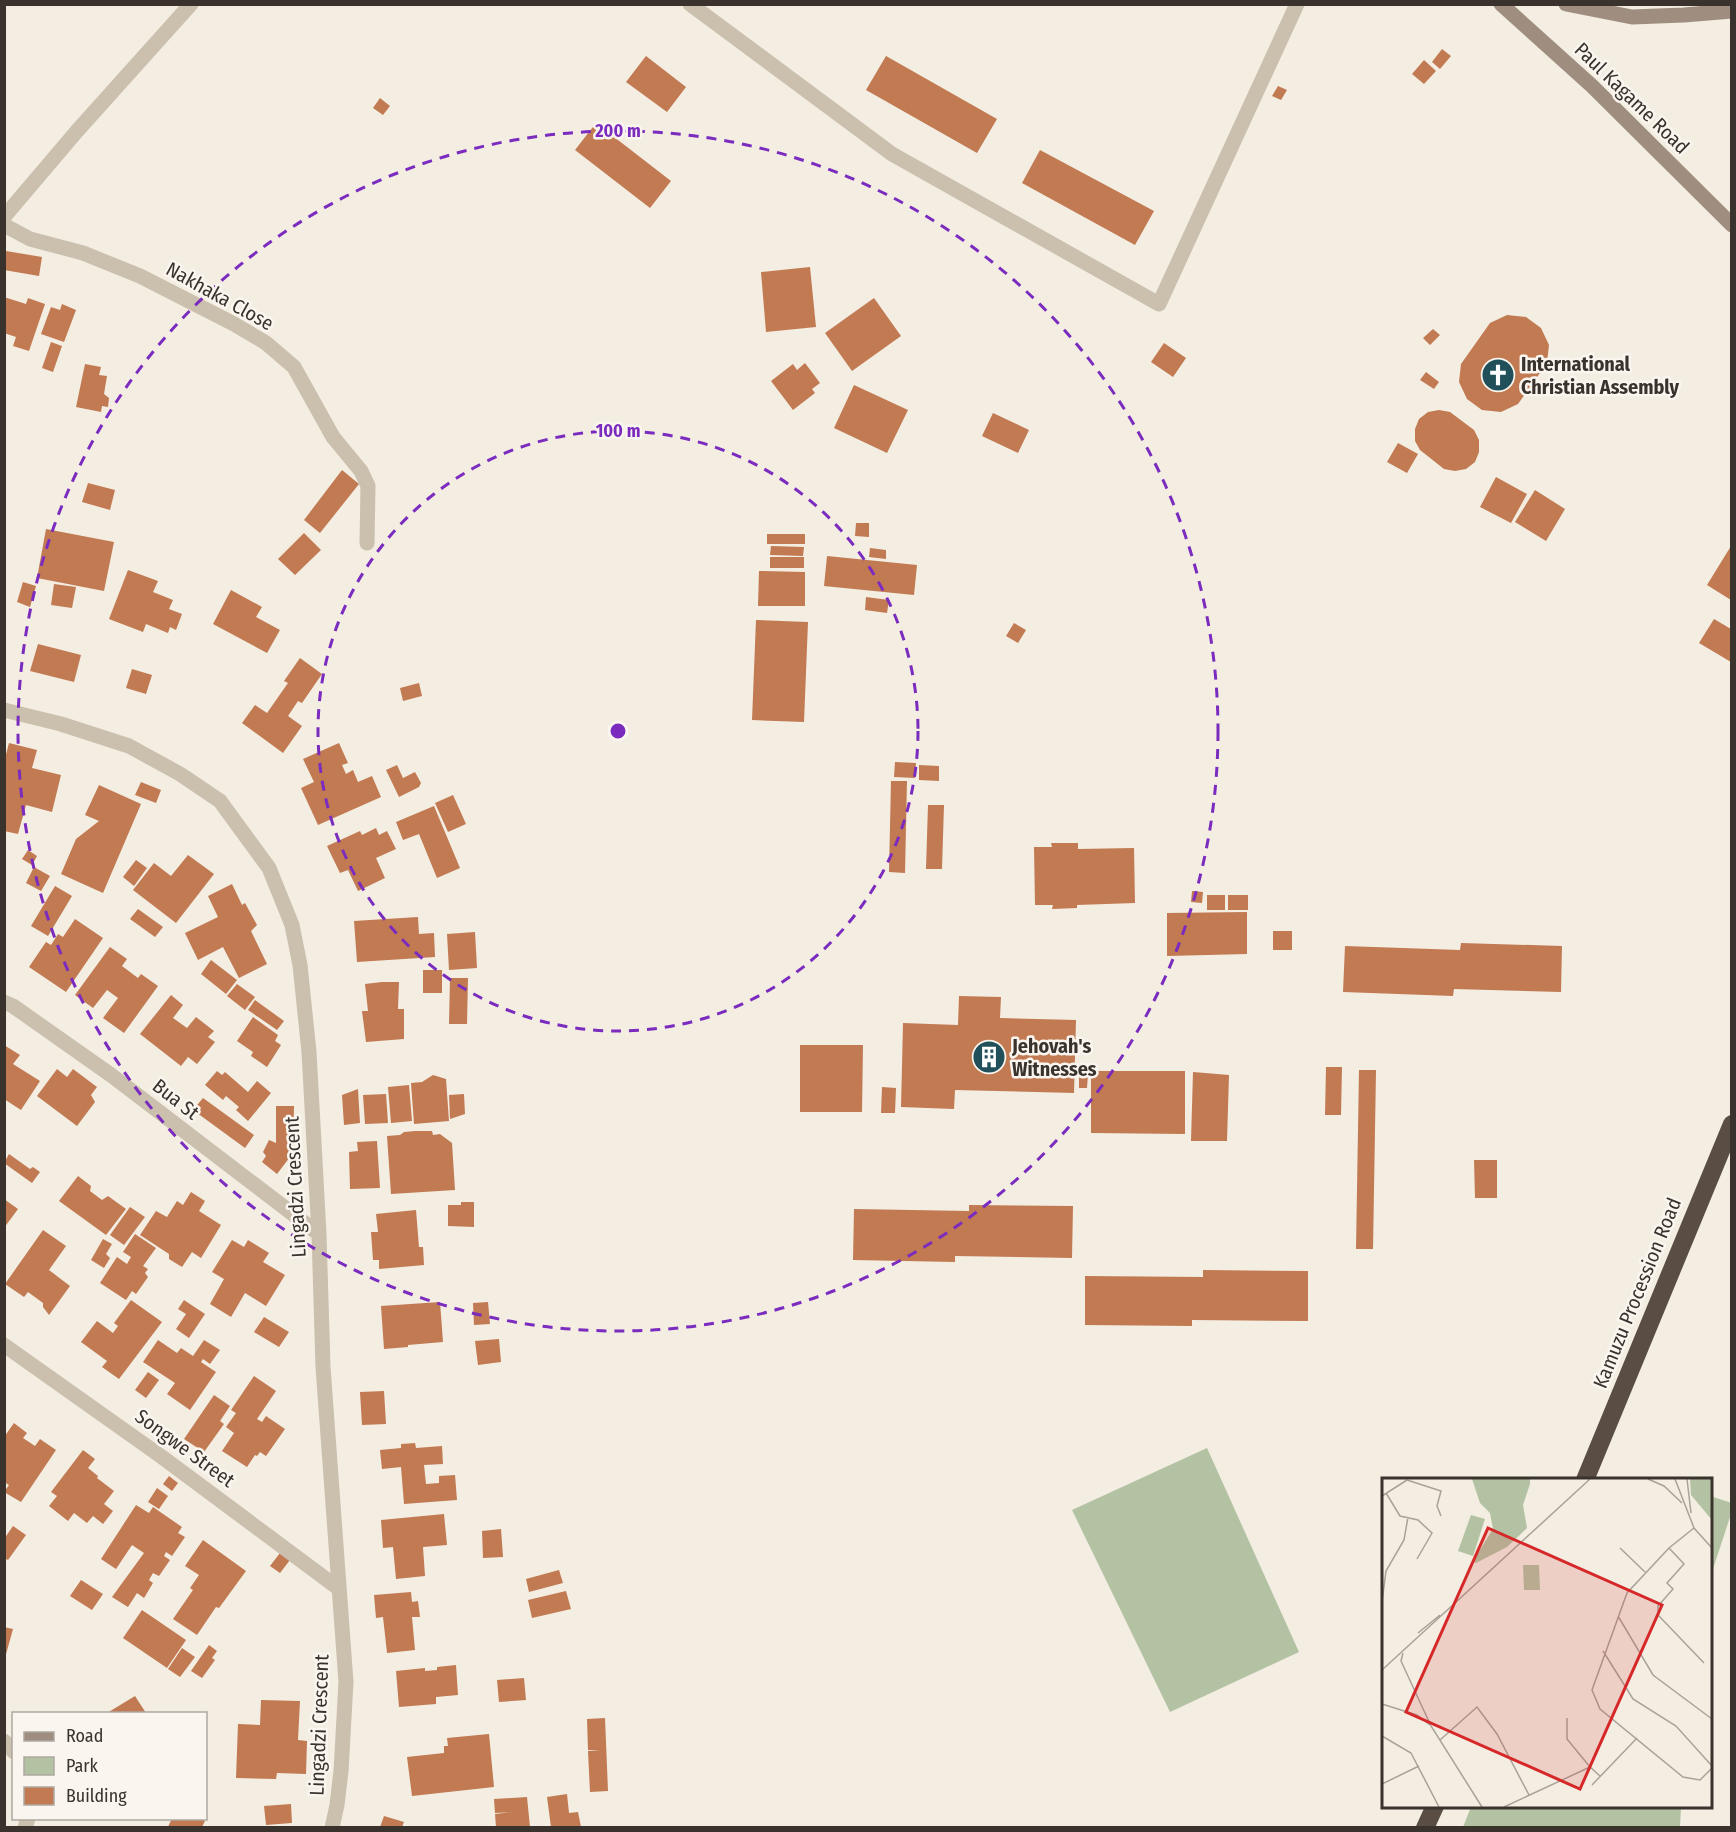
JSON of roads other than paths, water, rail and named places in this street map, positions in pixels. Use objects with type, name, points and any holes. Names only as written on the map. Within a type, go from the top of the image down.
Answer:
[{"type":"highway","name":"Kamuzu Procession Road","points":[[1585,1478],[1731,1124]]},
{"type":"highway","points":[[1425,1827],[1434,1808]]},
{"type":"street","points":[[4,217],[77,131],[191,4]]},
{"type":"street","points":[[690,4],[892,154],[1159,304],[1297,4]]},
{"type":"street","name":"Paul Kagame Road","points":[[1502,4],[1592,86],[1731,225]]},
{"type":"street","points":[[1566,4],[1632,17],[1731,11]]},
{"type":"street","name":"Nakhaka Close","points":[[4,225],[30,239],[83,254],[140,276],[234,324],[266,343],[294,367],[333,437],[360,471],[368,486],[367,543]]},
{"type":"street","name":"Lingadzi Crescent","points":[[4,710],[61,724],[129,746],[180,774],[220,801],[269,868],[292,925],[300,965],[309,1052],[319,1234],[323,1367],[346,1682],[338,1805],[332,1827]]},
{"type":"street","name":"Bua St","points":[[4,1002],[111,1075],[319,1234]]},
{"type":"street","name":"Songwe Street","points":[[4,1345],[162,1457],[338,1588]]},
{"type":"place","name":"International Christian Assembly","points":[[1498,375]]},
{"type":"place","name":"Jehovah's Witnesses","points":[[989,1057]]}]
